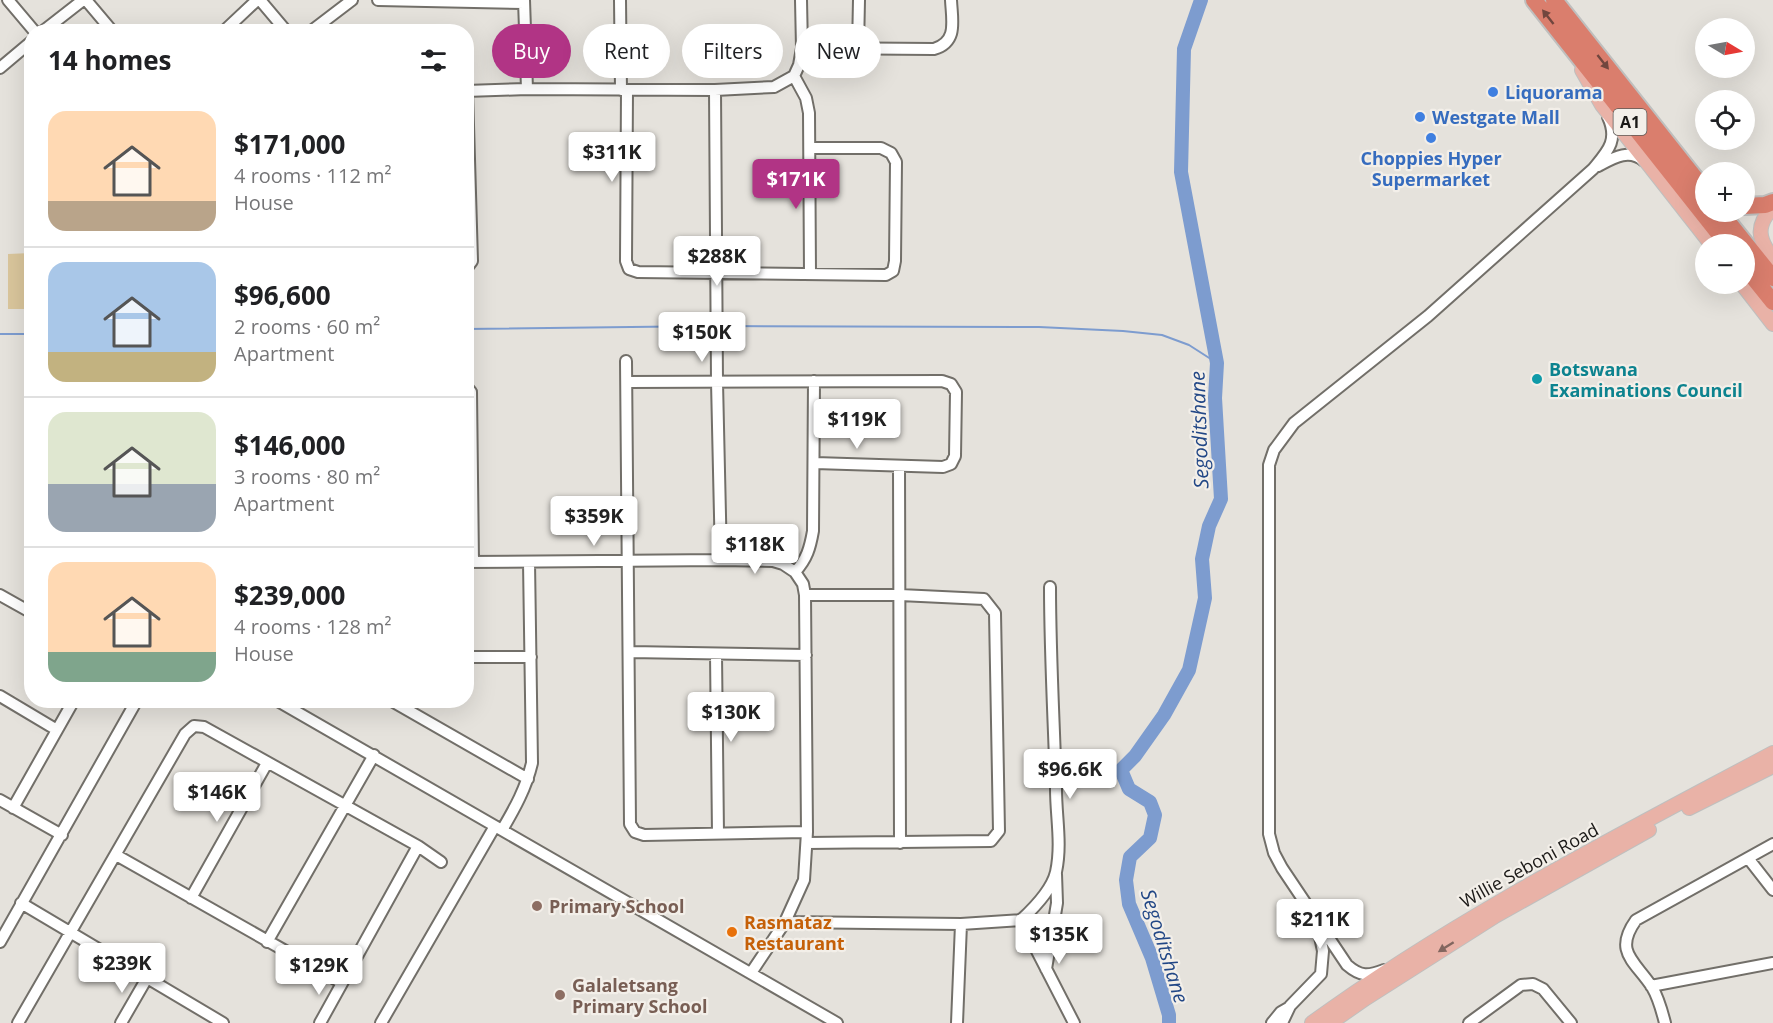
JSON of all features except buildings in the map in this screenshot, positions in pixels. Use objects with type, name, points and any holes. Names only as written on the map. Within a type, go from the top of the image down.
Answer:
[{"type":"highway","name":"A1","points":[[1534,0],[1719,234]]},
{"type":"highway","name":"A1","points":[[1554,0],[1695,177]]},
{"type":"highway","points":[[1755,205],[1773,202]]},
{"type":"highway","points":[[1729,222],[1772,272]]},
{"type":"highway","points":[[1755,280],[1773,302]]},
{"type":"main road","points":[[1563,37],[1602,105],[1703,234]]},
{"type":"main road","points":[[1772,272],[1760,230],[1763,219],[1773,207]]},
{"type":"main road","points":[[1750,294],[1773,324]]},
{"type":"main road","name":"Willie Seboni Road","points":[[1312,1023],[1390,968],[1486,908],[1773,753]]},
{"type":"main road","name":"Willie Seboni Road","points":[[1333,1022],[1495,916],[1668,820],[1773,766]]},
{"type":"street","points":[[8,0],[28,24]]},
{"type":"street","points":[[53,24],[85,0],[105,24]]},
{"type":"street","points":[[232,24],[259,0],[280,24]]},
{"type":"street","points":[[320,24],[352,0]]},
{"type":"street","points":[[378,0],[524,2],[527,89]]},
{"type":"street","points":[[620,0],[624,90],[626,261],[629,269],[638,272],[886,275],[893,271],[896,162],[891,153],[881,148],[810,148]]},
{"type":"street","points":[[801,0],[802,24]]},
{"type":"street","points":[[858,24],[859,0]]},
{"type":"street","points":[[881,49],[934,50],[944,46],[949,41],[952,31],[951,0]]},
{"type":"street","points":[[0,68],[24,47]]},
{"type":"street","points":[[474,91],[715,90],[774,87],[794,76],[806,98],[810,113],[810,273]]},
{"type":"street","points":[[715,90],[716,315],[721,560]]},
{"type":"street","points":[[1390,968],[1370,974],[1356,973],[1347,965],[1274,853],[1269,834],[1269,465],[1274,450],[1294,423],[1428,316],[1593,169],[1612,143],[1613,127],[1602,105]]},
{"type":"street","points":[[1593,169],[1627,154],[1638,156],[1649,166]]},
{"type":"street","points":[[626,361],[630,824],[635,832],[644,835],[718,834],[900,843],[991,841],[999,831],[995,613],[984,599],[900,595],[805,595]]},
{"type":"street","points":[[795,572],[809,551],[813,531],[814,381]]},
{"type":"street","points":[[627,382],[942,381],[951,384],[956,392],[955,456],[951,464],[943,467],[815,463]]},
{"type":"street","points":[[898,466],[900,843]]},
{"type":"street","points":[[474,562],[772,561],[783,564],[795,572],[803,584],[805,595],[807,837],[804,880],[785,922],[751,973]]},
{"type":"street","points":[[381,1023],[499,828],[520,799],[528,780],[532,763],[529,562]]},
{"type":"street","points":[[1046,969],[1057,903],[1056,874],[1060,840],[1050,646],[1050,586]]},
{"type":"street","points":[[0,595],[24,608]]},
{"type":"street","points":[[630,652],[806,655]]},
{"type":"street","points":[[716,654],[718,834]]},
{"type":"street","points":[[474,657],[531,657]]},
{"type":"street","points":[[0,696],[57,730]]},
{"type":"street","points":[[13,808],[69,708]]},
{"type":"street","points":[[0,942],[133,708]]},
{"type":"street","points":[[290,708],[837,1023]]},
{"type":"street","points":[[404,708],[528,780]]},
{"type":"street","points":[[18,1023],[185,734],[194,726],[204,727],[418,846],[441,862]]},
{"type":"street","points":[[267,942],[347,806],[374,755]]},
{"type":"street","points":[[191,898],[267,763]]},
{"type":"street","points":[[0,800],[62,835]]},
{"type":"street","points":[[1665,1023],[1651,986],[1630,961],[1625,947],[1629,931],[1636,920],[1773,844]]},
{"type":"street","points":[[320,1023],[418,846]]},
{"type":"street","points":[[116,855],[342,983]]},
{"type":"street","points":[[1748,858],[1773,890]]},
{"type":"street","points":[[785,922],[961,924],[1021,920],[1048,888],[1056,874]]},
{"type":"street","points":[[21,903],[222,1023]]},
{"type":"street","points":[[1272,1023],[1321,974],[1323,951],[1316,918]]},
{"type":"street","points":[[1021,920],[1074,1023]]},
{"type":"street","points":[[957,1023],[961,924]]},
{"type":"street","points":[[1651,986],[1773,963]]},
{"type":"street","points":[[122,1023],[147,978]]},
{"type":"street","points":[[1469,1023],[1521,985],[1533,984],[1543,989],[1571,1023]]},
{"type":"street","points":[[1282,1023],[1290,1006]]},
{"type":"shaded area","points":[[24,253],[24,309],[8,309],[8,254]]},
{"type":"waterway","name":"Segoditshane","points":[[1169,1023],[1169,1015],[1152,958],[1129,904],[1126,880],[1130,857],[1150,838],[1155,815],[1150,802],[1129,789],[1121,770],[1135,756],[1164,715],[1189,670],[1205,598],[1202,559],[1209,526],[1221,499],[1215,398],[1217,363],[1181,172],[1184,49],[1201,0]]},
{"type":"waterway","points":[[474,329],[713,326]]},
{"type":"waterway","points":[[721,326],[1039,327],[1123,331],[1162,335],[1189,345],[1217,363]]},
{"type":"waterway","points":[[0,334],[24,334]]},
{"type":"place","name":"Liquorama","points":[[1493,92]]},
{"type":"place","name":"Westgate Mall","points":[[1420,117]]},
{"type":"place","name":"Choppies Hyper Supermarket","points":[[1431,138]]},
{"type":"place","name":"Botswana Examinations Council","points":[[1537,379]]},
{"type":"place","name":"Primary School","points":[[537,906]]},
{"type":"place","name":"Rasmataz Restaurant","points":[[732,932]]},
{"type":"place","name":"Galaletsang Primary School","points":[[560,995]]}]
